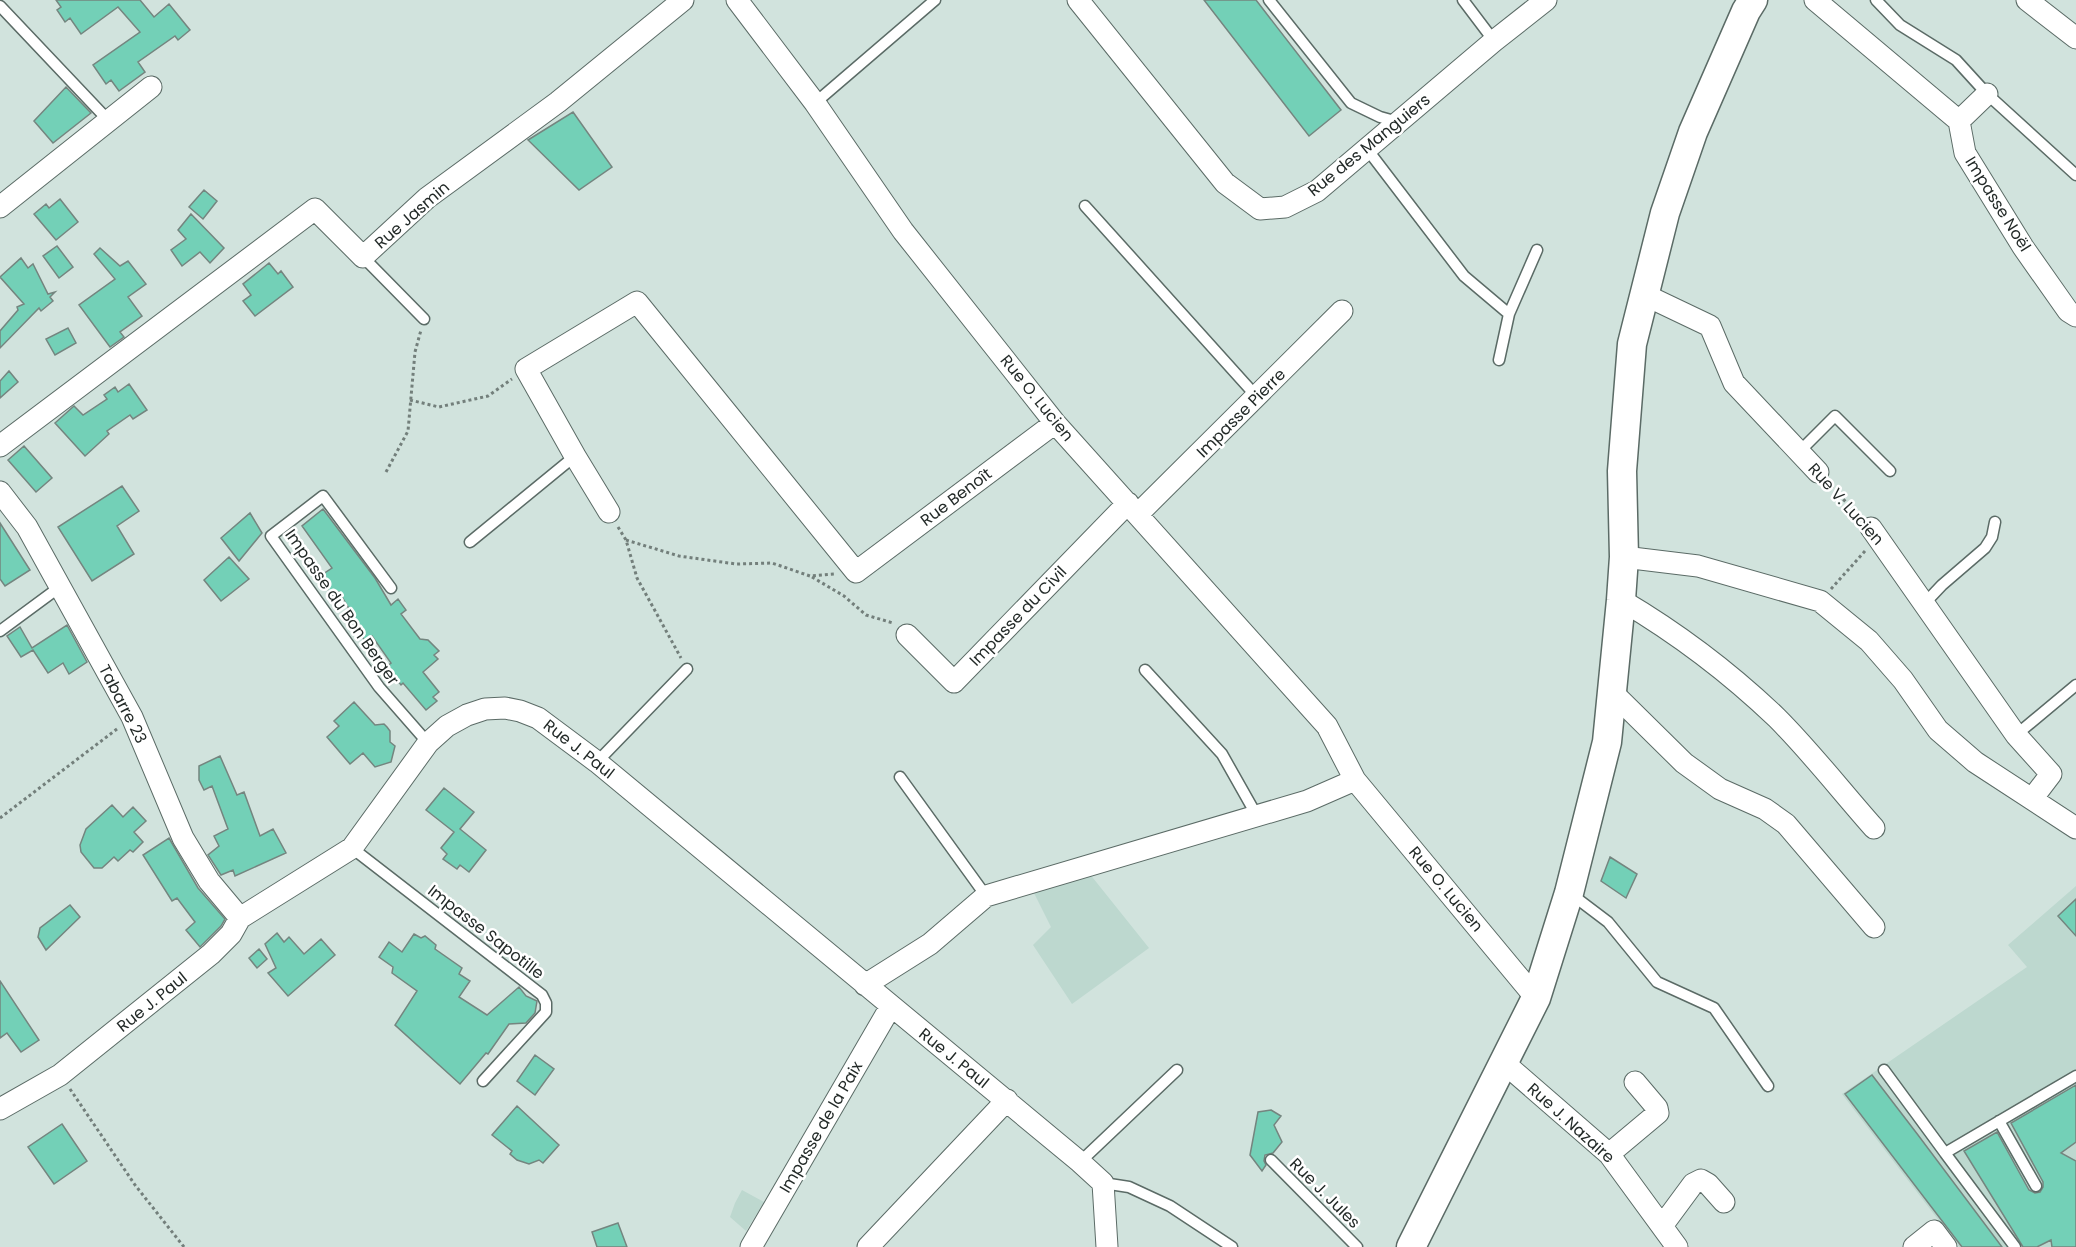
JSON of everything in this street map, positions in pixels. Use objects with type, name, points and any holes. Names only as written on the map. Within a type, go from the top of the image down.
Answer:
[{"type":"main road","points":[[1412,1247],[1536,998],[1569,893],[1607,742],[1624,557],[1622,471],[1632,344],[1665,213],[1693,132],[1746,11],[1753,0]]},
{"type":"street","name":"Rue Jasmin","points":[[0,446],[315,209],[363,256],[427,198],[558,102],[683,0]]},
{"type":"street","name":"Rue O. Lucien","points":[[737,0],[815,103],[903,231],[1055,423],[1327,726],[1356,780],[1536,998]]},
{"type":"street","name":"Rue des Manguiers","points":[[1078,0],[1225,183],[1260,209],[1285,207],[1317,191],[1494,41],[1546,0]]},
{"type":"street","points":[[1815,0],[1959,122],[1987,94]]},
{"type":"street","points":[[2027,0],[2076,38]]},
{"type":"street","points":[[0,207],[151,87]]},
{"type":"street","name":"Impasse Noël","points":[[1959,122],[1965,153],[2022,247],[2068,311],[2076,316]]},
{"type":"street","name":"Rue V. Lucien","points":[[1645,295],[1710,326],[1734,383],[1818,472]]},
{"type":"street","points":[[609,512],[526,369],[637,302],[856,572]]},
{"type":"street","name":"Impasse Pierre","points":[[1133,509],[1257,397],[1342,311]]},
{"type":"street","name":"Rue Benoît","points":[[856,572],[1055,423]]},
{"type":"street","name":"Tabarre 23","points":[[0,492],[27,527],[132,717],[183,837],[209,881],[240,918]]},
{"type":"street","name":"Impasse du Civil","points":[[907,635],[954,682],[1133,509]]},
{"type":"street","name":"Rue V. Lucien","points":[[1874,532],[2016,735],[2051,774],[2032,800]]},
{"type":"street","points":[[1624,557],[1698,566],[1820,601],[1869,641],[1903,680],[1938,730],[1975,762],[2076,828]]},
{"type":"street","points":[[1621,600],[1666,626],[1730,676],[1778,720],[1874,828]]},
{"type":"street","points":[[1612,692],[1684,763],[1720,789],[1765,809],[1786,824],[1874,927]]},
{"type":"street","name":"Rue J. Paul","points":[[0,1109],[60,1075],[211,954],[231,934],[240,918],[352,848],[428,743],[447,726],[485,708],[505,708],[538,718],[597,762],[1007,1100],[1103,1183]]},
{"type":"street","points":[[865,985],[930,944],[986,896],[1307,801],[1356,780]]},
{"type":"street","name":"Impasse de la Paix","points":[[751,1247],[891,1006]]},
{"type":"street","name":"Rue J. Nazaire","points":[[1503,1062],[1609,1154],[1677,1247]]},
{"type":"street","points":[[1609,1154],[1658,1113],[1658,1108],[1635,1082]]},
{"type":"street","points":[[868,1247],[1007,1100]]},
{"type":"street","points":[[1662,1226],[1693,1184],[1701,1180],[1708,1184],[1724,1202]]},
{"type":"street","points":[[1103,1183],[1107,1247]]},
{"type":"street","points":[[1914,1247],[1934,1231],[1946,1247]]},
{"type":"lane","points":[[815,103],[935,0]]},
{"type":"lane","points":[[1269,0],[1351,103],[1398,123]]},
{"type":"lane","points":[[1464,0],[1494,41]]},
{"type":"lane","points":[[1876,0],[1900,25],[1956,60],[1987,94],[2076,175]]},
{"type":"lane","points":[[0,6],[108,120]]},
{"type":"lane","points":[[1367,149],[1464,276],[1509,314]]},
{"type":"lane","points":[[1085,206],[1257,397]]},
{"type":"lane","points":[[1499,360],[1509,314],[1538,250]]},
{"type":"lane","points":[[363,256],[424,319]]},
{"type":"lane","points":[[1799,452],[1835,416],[1890,471]]},
{"type":"lane","points":[[470,542],[575,456]]},
{"type":"lane","name":"Impasse du Bon Berger","points":[[391,588],[323,496],[271,536],[379,687],[428,743]]},
{"type":"lane","points":[[1924,604],[1942,585],[1985,548],[1992,537],[1995,522]]},
{"type":"lane","points":[[0,631],[61,586]]},
{"type":"lane","points":[[597,762],[687,669]]},
{"type":"lane","points":[[1145,670],[1222,754],[1257,816]]},
{"type":"lane","points":[[2016,735],[2076,685]]},
{"type":"lane","points":[[900,777],[986,896]]},
{"type":"lane","name":"Impasse Sapotille","points":[[352,848],[542,994],[546,1012],[483,1081]]},
{"type":"lane","points":[[1569,893],[1608,922],[1657,982],[1714,1008],[1768,1086]]},
{"type":"lane","points":[[1080,1162],[1177,1070]]},
{"type":"lane","points":[[1884,1070],[2015,1247]]},
{"type":"lane","points":[[1945,1153],[2076,1076]]},
{"type":"lane","points":[[1999,1121],[2036,1186]]},
{"type":"lane","name":"Rue J. Jules","points":[[1271,1160],[1357,1247]]},
{"type":"lane","points":[[1103,1183],[1129,1187],[1170,1206],[1232,1247]]},
{"type":"path","points":[[386,472],[408,431],[415,352],[424,319]]},
{"type":"path","points":[[410,400],[439,407],[488,396],[526,369]]},
{"type":"path","name":"Rue V. Lucien","points":[[1818,472],[1874,532]]},
{"type":"path","points":[[609,512],[626,540],[637,578],[687,669]]},
{"type":"path","points":[[1820,601],[1874,532]]},
{"type":"path","points":[[626,540],[679,556],[736,564],[772,563],[810,576],[844,596],[866,615],[892,621],[907,635]]},
{"type":"path","points":[[810,576],[856,572]]},
{"type":"path","points":[[0,818],[132,717]]},
{"type":"path","points":[[60,1075],[135,1185],[184,1247]]},
{"type":"shaded area","points":[[1081,863],[1149,948],[1072,1004],[1033,945],[1051,927],[1029,883]]},
{"type":"shaded area","points":[[2076,886],[2076,1247],[1959,1247],[1842,1094],[2027,967],[2008,945]]},
{"type":"shaded area","points":[[742,1190],[764,1202],[746,1231],[730,1217]]},
{"type":"building","points":[[56,0],[140,0],[154,17],[169,4],[190,30],[178,40],[175,36],[138,62],[145,72],[119,91],[111,80],[106,84],[93,65],[140,32],[118,7],[81,34],[70,18],[65,22],[57,10],[61,7]]},
{"type":"building","points":[[1204,0],[1256,0],[1341,110],[1309,136]]},
{"type":"building","points":[[66,87],[91,113],[53,143],[34,121]]},
{"type":"building","points":[[573,112],[612,167],[579,190],[528,140]]},
{"type":"building","points":[[204,190],[217,201],[203,219],[189,207]]},
{"type":"building","points":[[60,199],[78,222],[56,240],[34,214],[46,204],[49,208]]},
{"type":"building","points":[[191,214],[224,248],[210,263],[200,252],[182,266],[171,250],[186,239],[178,230]]},
{"type":"building","points":[[57,246],[73,267],[59,278],[43,256]]},
{"type":"building","points":[[100,248],[120,266],[128,261],[146,284],[128,297],[142,316],[120,332],[124,337],[110,347],[79,305],[115,279],[94,254]]},
{"type":"building","points":[[21,258],[28,268],[33,264],[48,294],[55,292],[50,297],[53,301],[41,311],[39,308],[0,348],[0,331],[18,310],[17,307],[24,304],[0,277]]},
{"type":"building","points":[[269,263],[278,274],[281,271],[293,287],[255,316],[243,301],[251,295],[243,284]]},
{"type":"building","points":[[68,328],[76,343],[55,355],[46,339]]},
{"type":"building","points":[[9,371],[18,382],[0,398],[0,381]]},
{"type":"building","points":[[129,384],[147,410],[133,419],[130,415],[107,431],[109,434],[85,456],[55,423],[74,406],[83,415],[107,399],[104,395],[115,387],[118,392]]},
{"type":"building","points":[[24,446],[52,478],[36,492],[8,460]]},
{"type":"building","points":[[122,486],[139,511],[117,526],[134,554],[92,581],[58,527]]},
{"type":"building","points":[[323,509],[375,578],[391,605],[398,599],[406,610],[401,614],[420,639],[428,640],[439,651],[434,655],[438,659],[423,672],[439,692],[433,697],[437,701],[426,710],[386,667],[391,663],[372,636],[365,641],[351,619],[354,617],[339,592],[332,596],[320,576],[332,568],[302,526]]},
{"type":"building","points":[[250,513],[262,533],[239,561],[221,538]]},
{"type":"building","points":[[0,523],[30,570],[5,586],[0,579]]},
{"type":"building","points":[[229,557],[249,579],[221,601],[204,580]]},
{"type":"building","points":[[67,625],[87,662],[69,674],[63,663],[48,673],[33,650],[21,657],[7,636],[20,627],[32,648]]},
{"type":"building","points":[[354,702],[375,725],[384,724],[390,731],[390,742],[395,746],[391,762],[375,767],[363,753],[350,764],[327,737],[339,726],[334,721]]},
{"type":"building","points":[[220,756],[237,795],[244,792],[260,836],[273,829],[286,853],[235,876],[233,870],[221,875],[208,855],[219,846],[214,836],[228,829],[212,786],[204,790],[199,780],[199,766]]},
{"type":"building","points":[[444,788],[474,812],[460,829],[486,850],[469,872],[460,865],[457,869],[443,859],[447,854],[441,848],[454,832],[426,810]]},
{"type":"building","points":[[112,805],[123,817],[133,807],[146,821],[134,832],[143,842],[133,852],[130,850],[118,861],[114,857],[102,868],[94,868],[81,852],[80,845],[86,829]]},
{"type":"building","points":[[169,838],[198,888],[225,919],[200,947],[186,930],[195,922],[177,898],[172,901],[143,855]]},
{"type":"building","points":[[1610,857],[1637,874],[1626,898],[1601,881]]},
{"type":"building","points":[[2076,899],[2076,936],[2058,916]]},
{"type":"building","points":[[70,905],[80,917],[46,950],[38,937],[40,928]]},
{"type":"building","points":[[277,933],[284,942],[289,937],[304,954],[321,939],[335,955],[288,996],[268,973],[276,968],[265,944]]},
{"type":"building","points":[[414,934],[421,938],[425,936],[436,945],[435,949],[462,968],[459,974],[470,981],[459,997],[487,1015],[519,987],[526,996],[537,1001],[535,1013],[526,1023],[509,1024],[488,1054],[486,1053],[460,1084],[395,1025],[417,991],[392,973],[393,967],[379,957],[389,942],[402,952]]},
{"type":"building","points":[[259,949],[267,959],[257,968],[249,958]]},
{"type":"building","points":[[0,981],[39,1040],[21,1052],[7,1033],[0,1038]]},
{"type":"building","points":[[535,1055],[554,1069],[535,1095],[517,1081]]},
{"type":"building","points":[[1872,1075],[2002,1247],[1962,1247],[1845,1094]]},
{"type":"building","points":[[2076,1085],[2076,1142],[2061,1153],[2076,1161],[2076,1247],[2052,1247],[2051,1240],[2037,1247],[2023,1247],[1964,1151],[1997,1132],[2029,1190],[2035,1193],[2040,1192],[2043,1182],[2011,1123]]},
{"type":"building","points":[[517,1106],[559,1145],[543,1163],[539,1160],[529,1164],[517,1160],[510,1154],[512,1151],[492,1135]]},
{"type":"building","points":[[1271,1110],[1281,1116],[1274,1125],[1282,1142],[1273,1153],[1265,1155],[1266,1165],[1262,1171],[1250,1155],[1258,1112]]},
{"type":"building","points":[[62,1124],[87,1161],[54,1184],[28,1147]]},
{"type":"building","points":[[618,1223],[627,1247],[597,1247],[592,1232]]}]
